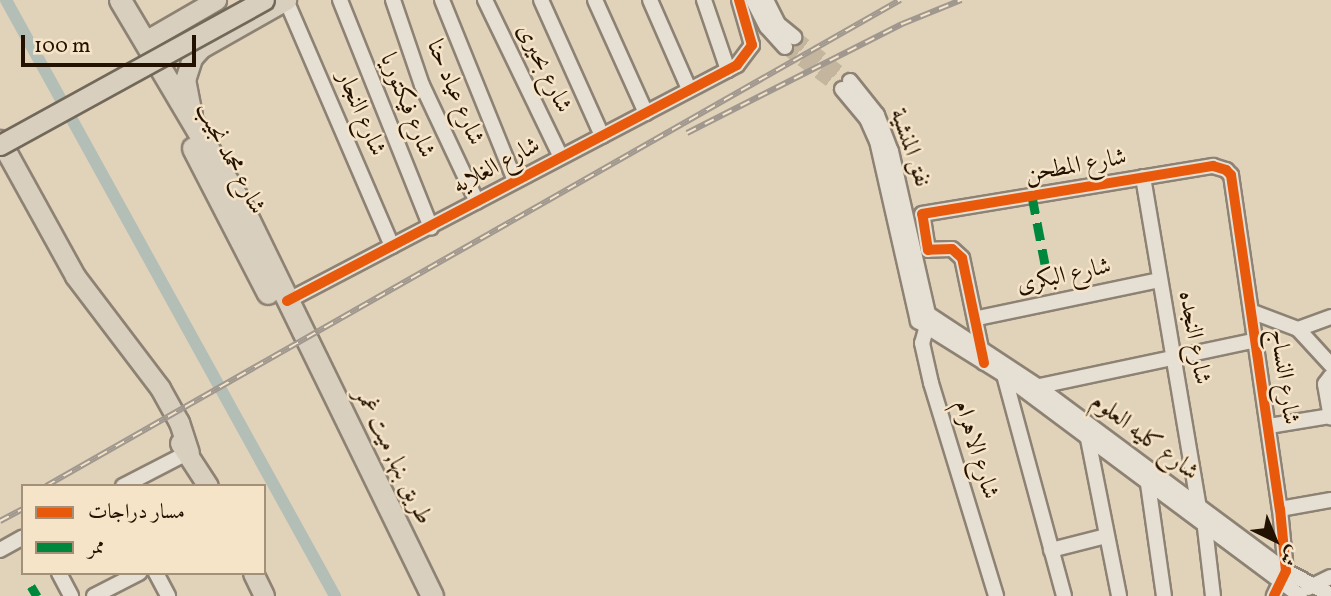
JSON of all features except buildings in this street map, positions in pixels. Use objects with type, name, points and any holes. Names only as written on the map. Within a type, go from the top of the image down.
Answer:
[{"type":"highway","name":"شارع محمد نجيب","points":[[108,0],[286,301],[301,344]]},
{"type":"highway","name":"شارع محمد نجيب","points":[[120,0],[192,115],[301,344]]},
{"type":"highway","name":"طريق بنها, ميت غمر","points":[[301,344],[361,467],[419,596]]},
{"type":"highway","name":"طريق بنها, ميت غمر","points":[[361,467],[432,596]]},
{"type":"main road","points":[[147,40],[216,0]]},
{"type":"main road","points":[[0,133],[243,0]]},
{"type":"main road","points":[[207,484],[188,452],[176,414],[155,380],[140,366],[60,253],[0,143],[264,0]]},
{"type":"main road","points":[[192,115],[185,80],[192,58],[201,48],[286,0]]},
{"type":"main road","points":[[254,575],[262,595]]},
{"type":"street","name":"شارع النجار","points":[[286,0],[392,246]]},
{"type":"street","name":"شارع فيكتوريا","points":[[340,0],[431,227]]},
{"type":"street","name":"شارع عياد حنا","points":[[393,0],[422,85],[477,202]]},
{"type":"street","points":[[442,0],[515,181]]},
{"type":"street","name":"شارع بحيرى","points":[[485,0],[561,157]]},
{"type":"street","points":[[541,0],[602,136]]},
{"type":"street","points":[[595,0],[646,113]]},
{"type":"street","points":[[650,0],[690,89]]},
{"type":"street","points":[[704,0],[728,70]]},
{"type":"street","name":"شارع الغلايه","points":[[286,301],[744,60],[752,46],[739,0]]},
{"type":"street","points":[[753,0],[767,27],[790,42],[766,0]]},
{"type":"street","name":"نفق المنشية","points":[[846,85],[877,141],[912,302],[927,321]]},
{"type":"street","name":"شارع المطحن","points":[[978,318],[958,253],[927,248],[920,218],[924,213],[1213,166],[1231,175]]},
{"type":"street","name":"شارع النساج","points":[[1231,175],[1280,509],[1281,584]]},
{"type":"street","name":"شارع النجده","points":[[1143,177],[1199,507]]},
{"type":"street","name":"شارع البكرى","points":[[978,318],[1160,280]]},
{"type":"street","points":[[1252,312],[1298,329],[1331,372],[1325,384],[1331,416],[1269,426]]},
{"type":"street","points":[[1298,329],[1331,317]]},
{"type":"street","points":[[978,318],[984,356]]},
{"type":"street","name":"شارع كليه العلوم","points":[[927,321],[984,356],[1199,507],[1281,584],[1315,584],[1331,596]]},
{"type":"street","name":"شارع الاهرام","points":[[927,321],[922,343],[931,383],[996,596]]},
{"type":"street","points":[[1030,388],[1256,340]]},
{"type":"street","name":"شارع كليه العلوم","points":[[984,356],[1004,375],[1030,388],[1088,439],[1205,528],[1299,595]]},
{"type":"street","points":[[1004,375],[1064,596]]},
{"type":"street","points":[[1088,439],[1119,596]]},
{"type":"street","points":[[127,484],[188,452]]},
{"type":"street","points":[[1148,484],[1164,596]]},
{"type":"street","points":[[1280,509],[1331,500]]},
{"type":"street","points":[[1205,528],[1213,596]]},
{"type":"street","points":[[1051,550],[1106,536]]},
{"type":"street","points":[[0,550],[21,538]]},
{"type":"street","points":[[60,575],[71,596]]},
{"type":"street","points":[[104,575],[110,587]]},
{"type":"street","points":[[94,596],[135,575]]},
{"type":"street","points":[[157,575],[168,596]]},
{"type":"street","points":[[1299,595],[1331,577]]},
{"type":"waterway","points":[[6,0],[335,596]]},
{"type":"tunnel","points":[[794,37],[850,81]]},
{"type":"tunnel","points":[[785,47],[842,89]]},
{"type":"railway","points":[[50,484],[900,0]]},
{"type":"railway","points":[[687,133],[902,24],[961,0]]},
{"type":"railway","points":[[0,521],[21,510]]},
{"type":"marked path","points":[[1032,196],[1045,264]]},
{"type":"marked path","points":[[31,586],[37,596]]},
{"type":"cycle path","points":[[287,301],[737,65],[752,45],[739,0]]},
{"type":"cycle path","points":[[984,363],[962,258],[952,249],[928,250],[922,214],[1213,166],[1226,170],[1231,175],[1280,509],[1286,571],[1274,596]]}]
